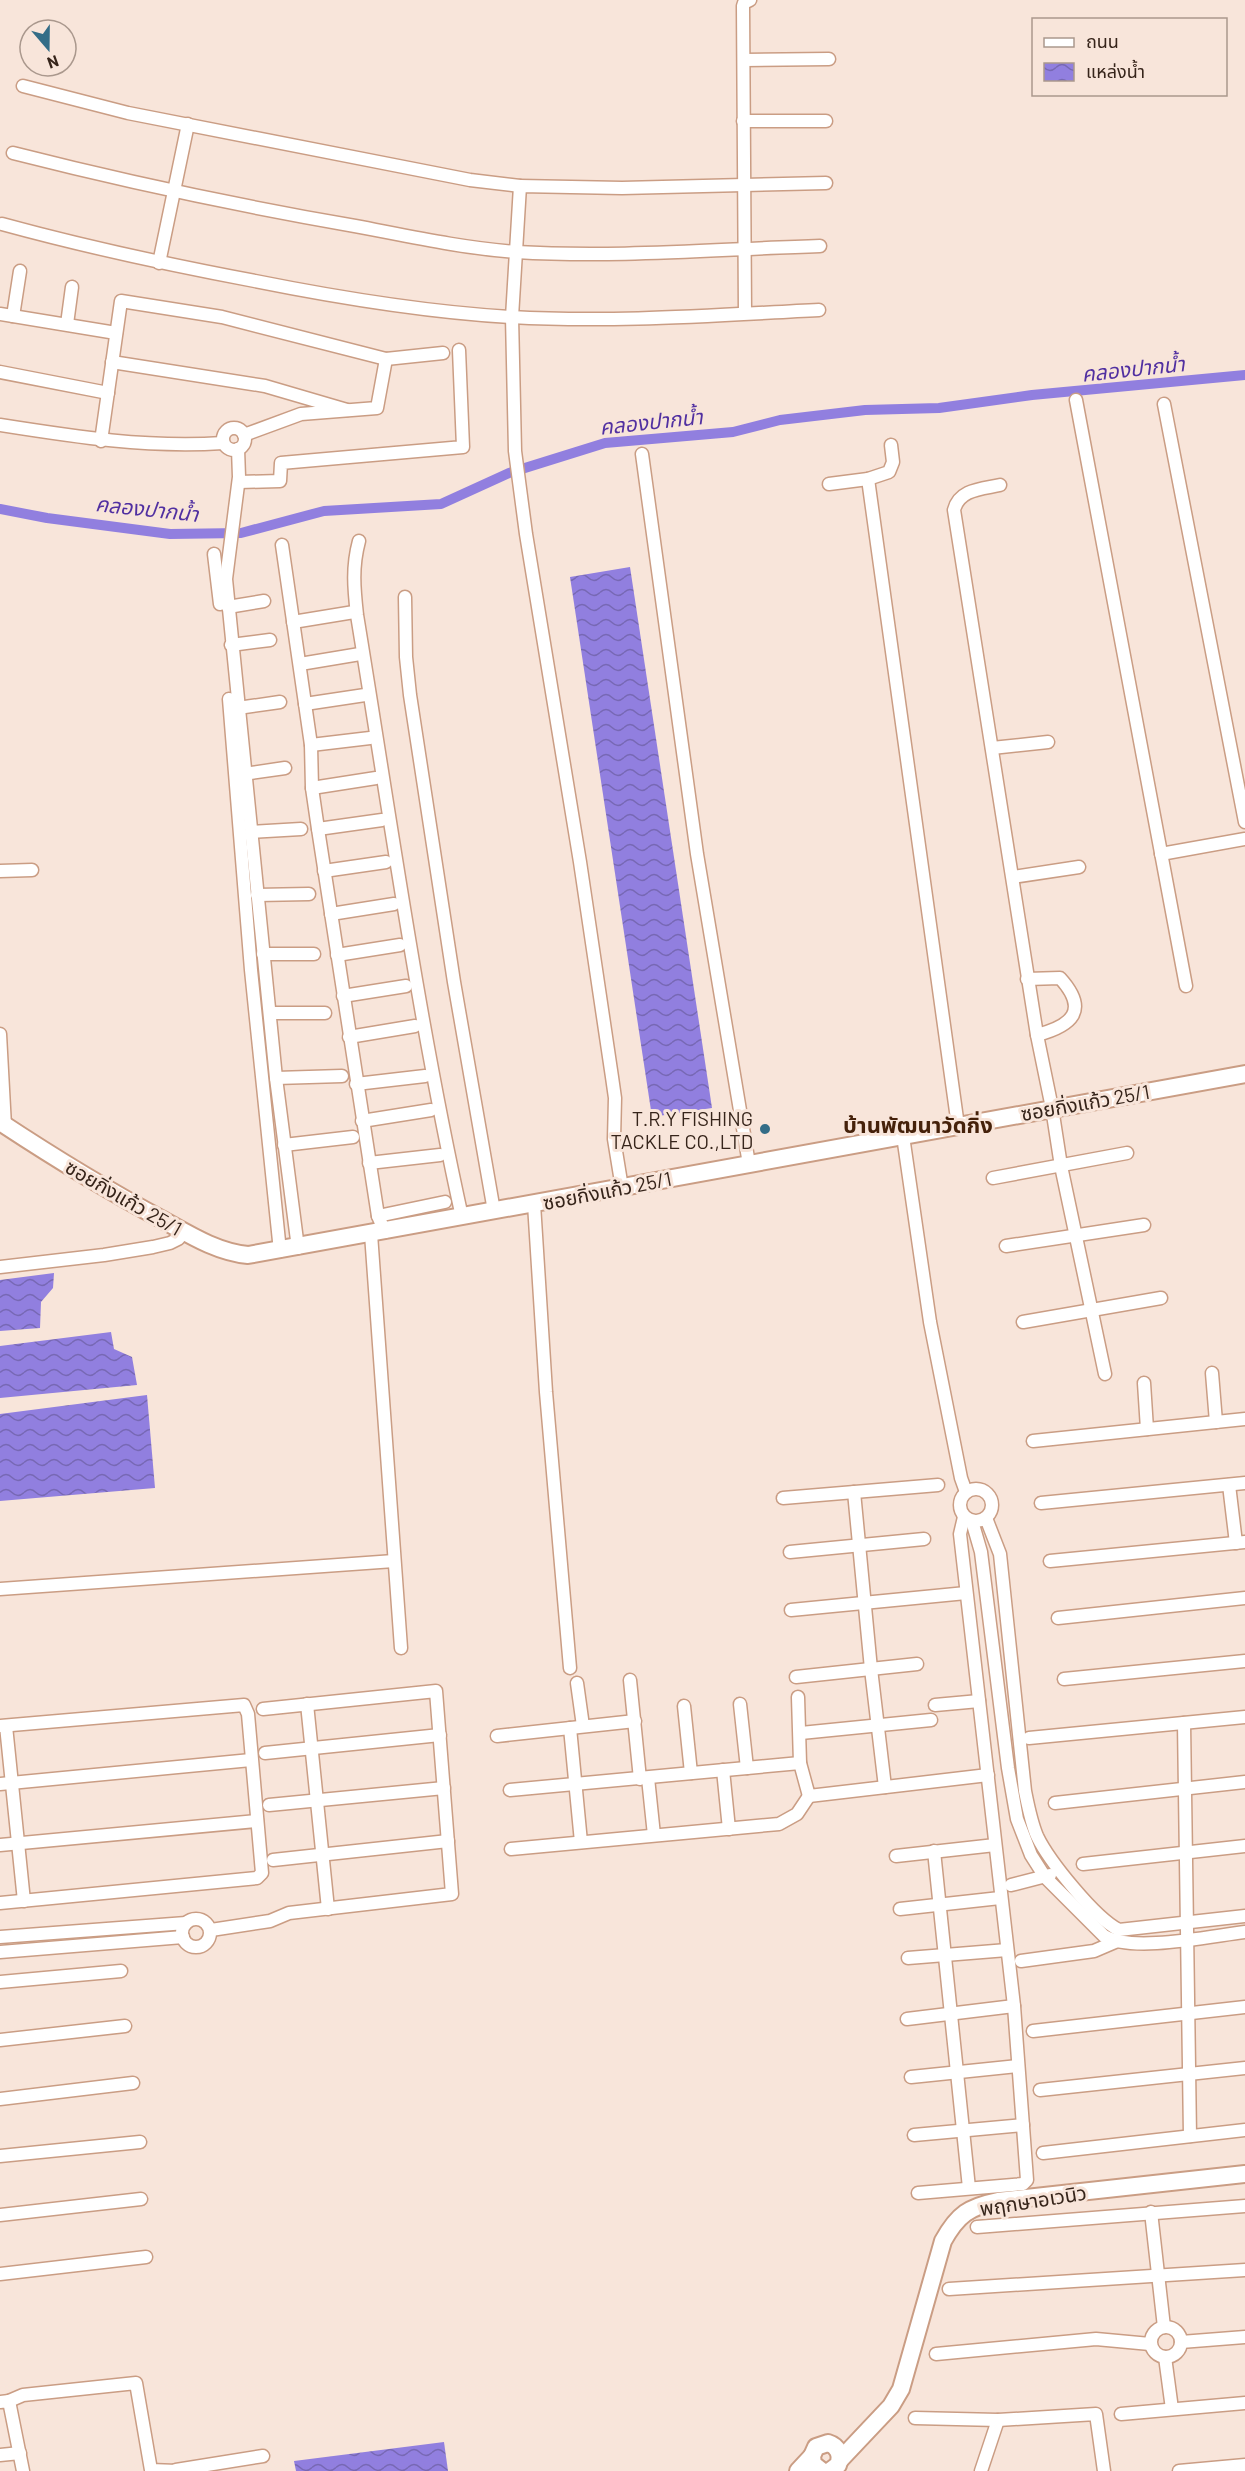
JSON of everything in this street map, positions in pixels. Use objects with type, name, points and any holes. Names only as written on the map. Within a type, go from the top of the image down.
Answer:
[{"type":"street","points":[[745,314],[743,6],[750,0]]},
{"type":"street","points":[[744,60],[829,59]]},
{"type":"street","points":[[23,86],[119,111],[470,180],[520,186],[622,188],[826,183]]},
{"type":"street","points":[[743,121],[826,121]]},
{"type":"street","points":[[159,263],[188,124]]},
{"type":"street","points":[[14,153],[281,214],[470,247],[515,252],[620,254],[820,246]]},
{"type":"street","points":[[520,186],[512,317],[515,451],[526,534],[580,862],[615,1098],[614,1139],[622,1188]]},
{"type":"street","points":[[2,224],[159,263],[384,305],[512,317],[595,318],[819,310]]},
{"type":"street","points":[[20,271],[6,315],[116,333]]},
{"type":"street","points":[[67,324],[72,287]]},
{"type":"street","points":[[101,441],[122,301],[222,317],[386,359],[443,353]]},
{"type":"street","points":[[239,480],[280,481],[281,463],[464,447],[459,350]]},
{"type":"street","points":[[244,435],[301,414],[378,408],[386,359]]},
{"type":"street","points":[[112,362],[265,386],[348,410]]},
{"type":"street","points":[[0,372],[108,393]]},
{"type":"street","points":[[1076,400],[1186,987]]},
{"type":"street","points":[[1164,404],[1245,822]]},
{"type":"street","points":[[0,425],[101,441],[191,445],[224,443]]},
{"type":"street","points":[[230,429],[238,429],[244,435],[244,443],[238,449],[230,449],[224,443],[224,435],[230,429]]},
{"type":"street","points":[[829,484],[868,479],[885,474],[892,467],[891,445]]},
{"type":"street","points":[[238,449],[239,480],[226,579],[228,607],[262,954],[298,1248]]},
{"type":"street","points":[[642,454],[697,854],[749,1164]]},
{"type":"street","points":[[868,479],[958,1126]]},
{"type":"street","points":[[1000,485],[962,495],[956,500],[954,510],[1036,1035],[1105,1374]]},
{"type":"street","points":[[359,541],[354,558],[353,577],[357,615],[418,994],[438,1107],[462,1217]]},
{"type":"street","points":[[282,545],[311,745],[312,788],[324,872],[378,1216],[394,1561],[401,1648]]},
{"type":"street","points":[[214,554],[229,696],[251,970],[280,1251]]},
{"type":"street","points":[[405,597],[406,657],[410,695],[454,982],[494,1211]]},
{"type":"street","points":[[228,607],[264,601]]},
{"type":"street","points":[[293,622],[354,612]]},
{"type":"street","points":[[231,645],[270,640]]},
{"type":"street","points":[[300,664],[360,654]]},
{"type":"street","points":[[305,704],[365,695]]},
{"type":"street","points":[[238,708],[279,702]]},
{"type":"street","points":[[311,745],[370,738]]},
{"type":"street","points":[[992,748],[1048,742]]},
{"type":"street","points":[[244,774],[285,768]]},
{"type":"street","points":[[312,788],[376,778]]},
{"type":"street","points":[[318,829],[382,820]]},
{"type":"street","points":[[251,831],[301,830]]},
{"type":"street","points":[[1161,854],[1245,839]]},
{"type":"street","points":[[324,872],[386,861]]},
{"type":"street","points":[[1013,877],[1079,867]]},
{"type":"street","points":[[0,871],[32,870]]},
{"type":"street","points":[[257,895],[309,894]]},
{"type":"street","points":[[331,914],[394,904]]},
{"type":"street","points":[[337,955],[400,945]]},
{"type":"street","points":[[262,954],[314,954]]},
{"type":"street","points":[[1027,979],[1060,978],[1067,986],[1074,1007],[1074,1016],[1067,1024],[1058,1030],[1036,1035]]},
{"type":"street","points":[[343,996],[406,986]]},
{"type":"street","points":[[270,1013],[325,1013]]},
{"type":"street","points":[[349,1037],[415,1026]]},
{"type":"street","points":[[0,1034],[3,1124]]},
{"type":"street","name":"ซอยกิ่งแก้ว 25/1","points":[[3,1124],[95,1182],[184,1232],[229,1253],[248,1255],[298,1248],[1245,1074]]},
{"type":"street","points":[[276,1078],[342,1076]]},
{"type":"street","points":[[356,1084],[425,1076]]},
{"type":"street","points":[[362,1121],[431,1110]]},
{"type":"street","points":[[903,1136],[930,1322],[961,1478],[966,1492]]},
{"type":"street","points":[[284,1145],[353,1137]]},
{"type":"street","points":[[993,1178],[1127,1153]]},
{"type":"street","points":[[369,1163],[440,1155]]},
{"type":"street","points":[[378,1216],[445,1202]]},
{"type":"street","points":[[534,1204],[546,1392],[570,1668]]},
{"type":"street","points":[[1006,1246],[1144,1225]]},
{"type":"street","points":[[0,1267],[153,1247],[170,1243],[184,1232]]},
{"type":"street","points":[[1023,1322],[1161,1298]]},
{"type":"street","points":[[1212,1373],[1216,1422]]},
{"type":"street","points":[[1144,1383],[1147,1429]]},
{"type":"street","points":[[1033,1440],[1245,1419]]},
{"type":"street","points":[[1041,1503],[1245,1483]]},
{"type":"street","points":[[783,1498],[938,1485]]},
{"type":"street","points":[[1050,1562],[1240,1543],[1229,1485]]},
{"type":"street","points":[[1245,1916],[1187,1922],[1117,1936],[1104,1936],[1045,1877],[1031,1855],[1017,1819],[981,1552],[968,1519],[959,1505],[966,1492],[979,1490],[989,1496],[992,1506],[986,1518],[1000,1554],[1025,1791],[1031,1820],[1038,1837],[1059,1870],[1117,1936],[1137,1944],[1245,1932]]},
{"type":"street","points":[[854,1492],[885,1787]]},
{"type":"street","points":[[968,1519],[986,1518]]},
{"type":"street","points":[[918,2193],[1023,2184],[1027,2180],[1014,2006],[960,1534],[968,1519]]},
{"type":"street","points":[[790,1552],[924,1539]]},
{"type":"street","points":[[0,1589],[394,1561]]},
{"type":"street","points":[[985,1584],[1003,1582]]},
{"type":"street","points":[[791,1610],[966,1593]]},
{"type":"street","points":[[1058,1618],[1245,1598]]},
{"type":"street","points":[[1064,1679],[1245,1661]]},
{"type":"street","points":[[796,1677],[917,1664]]},
{"type":"street","points":[[630,1680],[654,1835]]},
{"type":"street","points":[[578,1683],[576,1785],[581,1842]]},
{"type":"street","points":[[211,1930],[270,1920],[289,1913],[452,1894],[436,1691],[263,1709]]},
{"type":"street","points":[[511,1849],[779,1824],[788,1820],[797,1814],[809,1796],[800,1762],[801,1733],[798,1697]]},
{"type":"street","points":[[936,1706],[979,1701]]},
{"type":"street","points":[[0,1903],[24,1901],[257,1878],[262,1873],[246,1707],[240,1704],[3,1726],[6,1783],[19,1843],[24,1901]]},
{"type":"street","points":[[307,1704],[328,1909]]},
{"type":"street","points":[[740,1704],[747,1768]]},
{"type":"street","points":[[684,1706],[691,1773]]},
{"type":"street","points":[[1029,1738],[1245,1717]]},
{"type":"street","points":[[801,1733],[931,1720]]},
{"type":"street","points":[[497,1736],[635,1721]]},
{"type":"street","points":[[1185,1723],[1190,2136]]},
{"type":"street","points":[[1003,1726],[1018,1724]]},
{"type":"street","points":[[265,1753],[440,1735]]},
{"type":"street","points":[[6,1783],[251,1760]]},
{"type":"street","points":[[510,1790],[800,1762]]},
{"type":"street","points":[[723,1770],[729,1828]]},
{"type":"street","points":[[809,1796],[988,1775]]},
{"type":"street","points":[[1055,1803],[1245,1782]]},
{"type":"street","points":[[268,1804],[444,1788]]},
{"type":"street","points":[[0,1845],[257,1821]]},
{"type":"street","points":[[273,1860],[448,1841]]},
{"type":"street","points":[[896,1856],[994,1845]]},
{"type":"street","points":[[1083,1864],[1245,1846]]},
{"type":"street","points":[[934,1851],[969,2188]]},
{"type":"street","points":[[1011,1885],[1045,1877],[1059,1870]]},
{"type":"street","points":[[900,1908],[1000,1898]]},
{"type":"street","points":[[0,1937],[186,1923],[193,1919],[200,1919],[207,1923],[211,1930],[210,1938],[202,1946],[191,1946],[183,1937],[182,1930],[186,1923]]},
{"type":"street","points":[[26,1935],[26,1950]]},
{"type":"street","points":[[1021,1961],[1094,1951],[1117,1936]]},
{"type":"street","points":[[0,1952],[183,1937]]},
{"type":"street","points":[[908,1958],[1007,1950]]},
{"type":"street","points":[[0,1982],[121,1971]]},
{"type":"street","points":[[907,2019],[1014,2006]]},
{"type":"street","points":[[1033,2031],[1245,2007]]},
{"type":"street","points":[[0,2040],[125,2026]]},
{"type":"street","points":[[910,2077],[1018,2066]]},
{"type":"street","points":[[1040,2090],[1245,2068]]},
{"type":"street","points":[[0,2099],[133,2084]]},
{"type":"street","points":[[914,2135],[1023,2125]]},
{"type":"street","points":[[1043,2153],[1245,2130]]},
{"type":"street","points":[[0,2156],[140,2142]]},
{"type":"street","name":"พฤกษาอเวนิว","points":[[839,2467],[891,2406],[901,2389],[943,2241],[951,2226],[962,2214],[976,2206],[998,2201],[1245,2174]]},
{"type":"street","points":[[0,2215],[141,2199]]},
{"type":"street","points":[[977,2227],[1245,2206]]},
{"type":"street","points":[[1151,2212],[1164,2327]]},
{"type":"street","points":[[0,2274],[146,2257]]},
{"type":"street","points":[[950,2289],[1245,2270]]},
{"type":"street","points":[[1164,2327],[1178,2332],[1181,2342],[1178,2351],[1164,2357],[1155,2353],[1150,2344],[1155,2331],[1164,2327]]},
{"type":"street","points":[[1181,2342],[1245,2337]]},
{"type":"street","points":[[936,2354],[1096,2339],[1150,2344]]},
{"type":"street","points":[[1164,2357],[1172,2409]]},
{"type":"street","points":[[23,2471],[5,2402],[23,2395],[136,2383],[148,2470],[176,2471],[263,2456]]},
{"type":"street","points":[[1121,2414],[1245,2403]]},
{"type":"street","points":[[915,2418],[998,2421],[1096,2414],[1104,2471]]},
{"type":"street","points":[[981,2471],[998,2421]]},
{"type":"street","points":[[798,2471],[819,2445],[863,2438]]},
{"type":"street","points":[[832,2444],[839,2451],[839,2467]]},
{"type":"street","points":[[0,2455],[20,2453]]},
{"type":"street","points":[[812,2456],[813,2464],[821,2471]]},
{"type":"street","points":[[1179,2471],[1245,2465]]},
{"type":"water","points":[[630,567],[712,1108],[652,1117],[570,577]]},
{"type":"water","points":[[54,1273],[53,1288],[41,1302],[40,1328],[0,1331],[0,1280]]},
{"type":"water","points":[[111,1332],[114,1349],[132,1357],[137,1385],[0,1398],[0,1346]]},
{"type":"water","points":[[147,1395],[155,1488],[0,1501],[0,1414]]},
{"type":"water","points":[[444,2442],[448,2471],[296,2471],[294,2461]]},
{"type":"waterway","name":"คลองปากน้ำ","points":[[0,509],[47,518],[170,534],[241,533],[324,511],[441,504],[509,473],[605,443],[733,432],[780,420],[865,410],[939,408],[1032,395],[1245,375]]},
{"type":"place","name":"T.R.Y FISHING TACKLE CO.,LTD","points":[[765,1129]]},
{"type":"district","name":"บ้านพัฒนาวัดกิ่ง","points":[[918,1124]]}]
